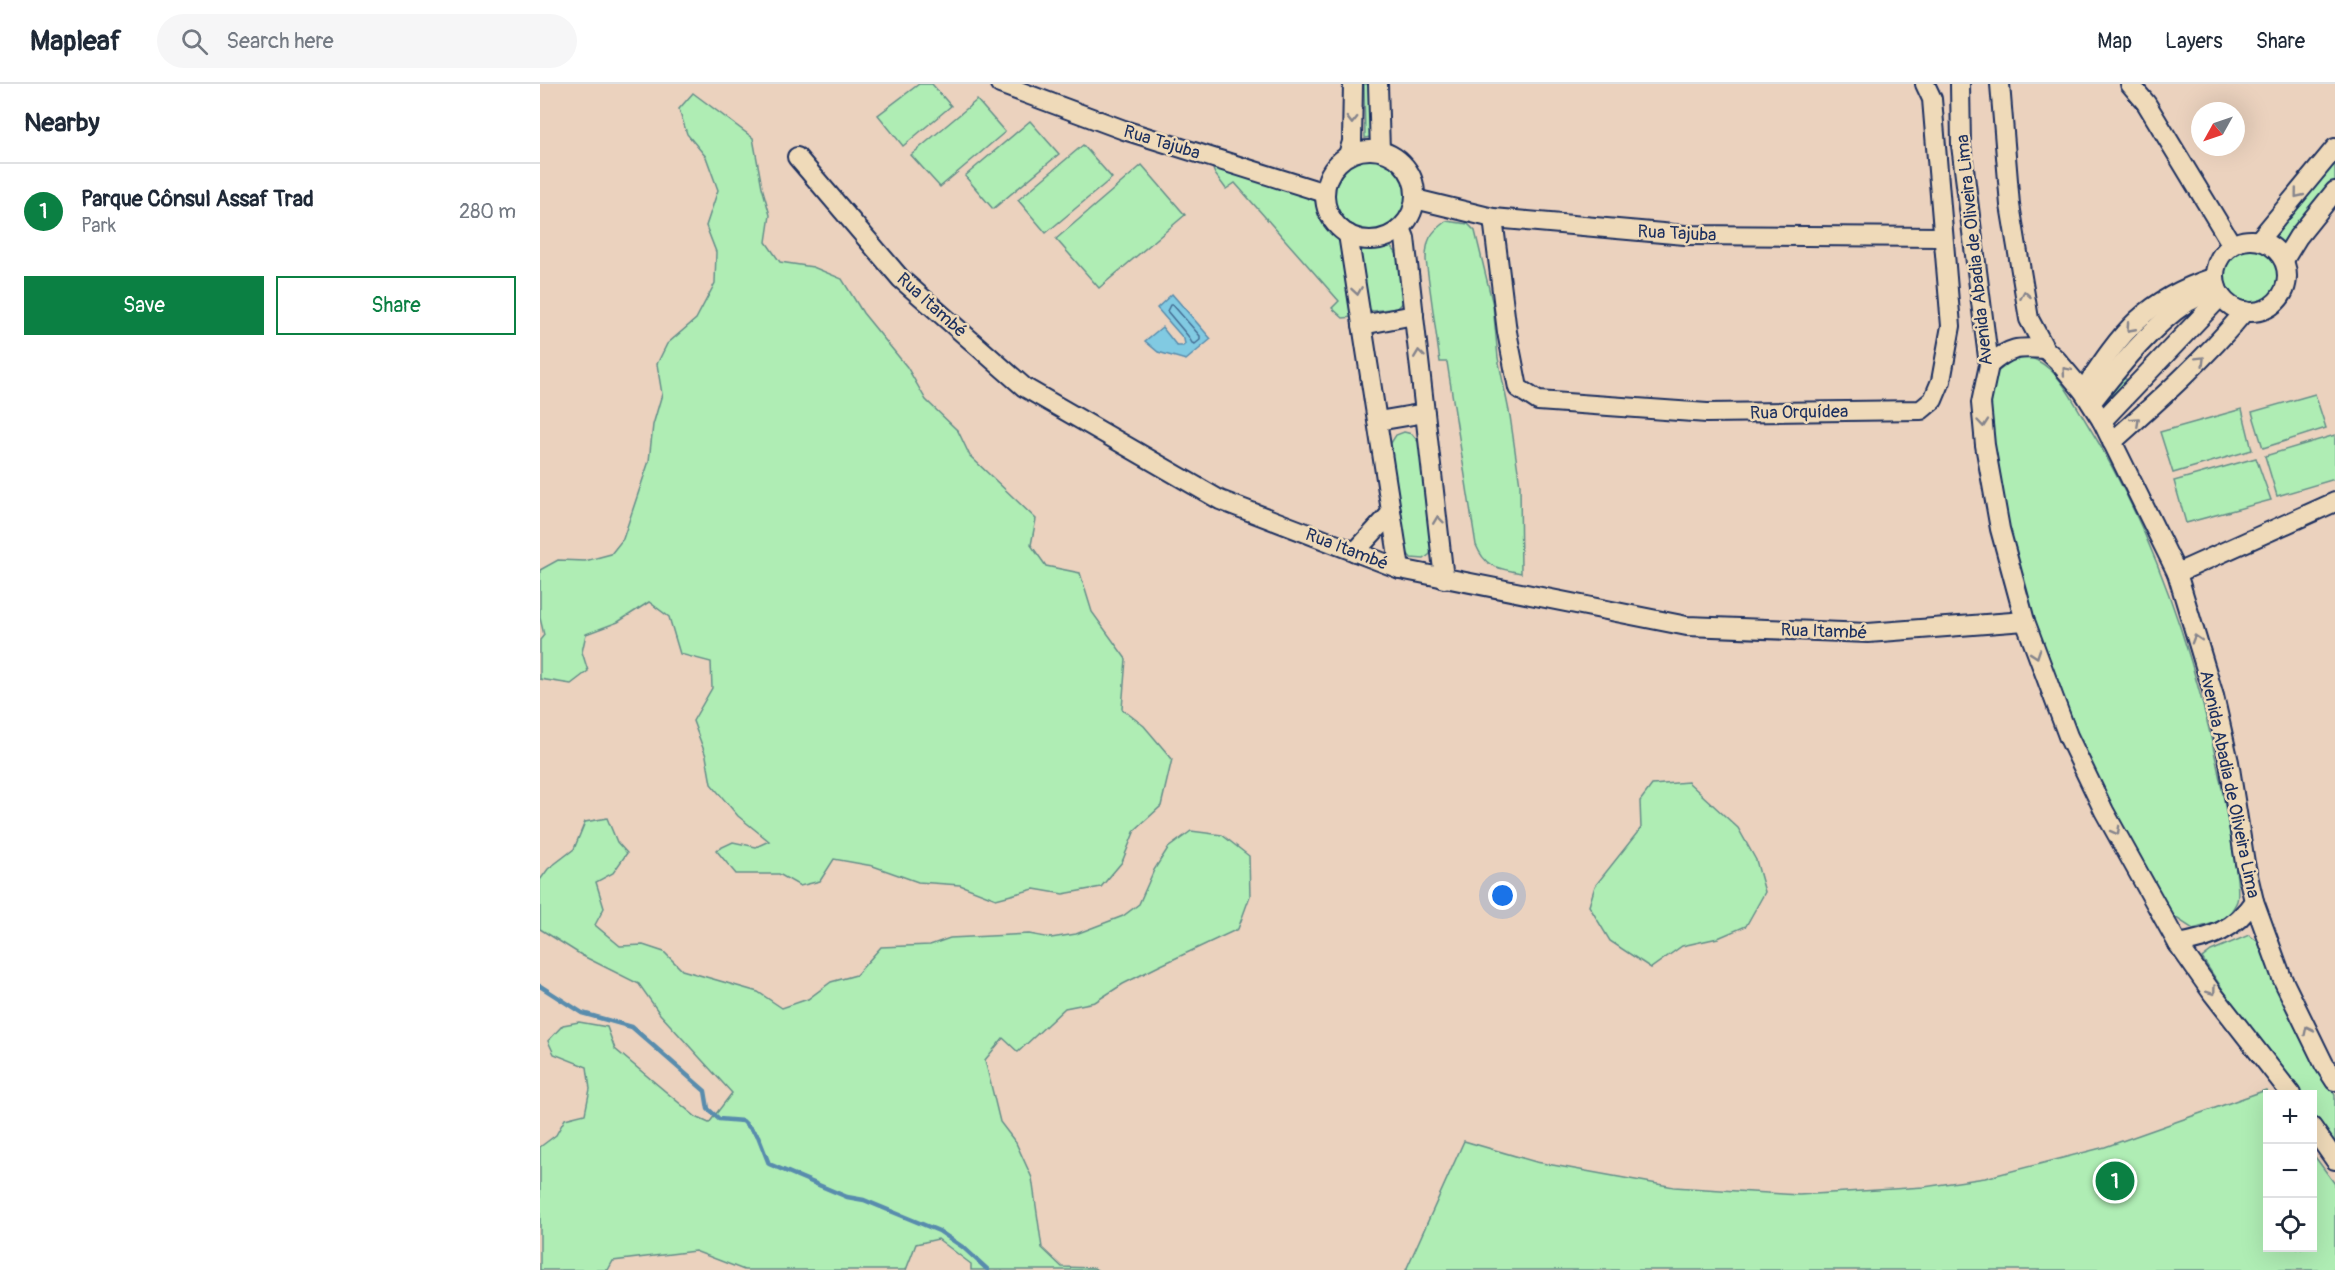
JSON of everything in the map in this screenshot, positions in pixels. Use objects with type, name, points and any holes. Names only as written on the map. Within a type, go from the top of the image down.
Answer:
[{"type":"street","name":"Rua Tajuba","points":[[1000,84],[1124,130],[1325,194]]},
{"type":"street","points":[[1348,155],[1352,142],[1353,84]]},
{"type":"street","points":[[1378,84],[1380,151]]},
{"type":"street","name":"Rua Orquídea","points":[[1493,218],[1507,332],[1518,388],[1538,401],[1707,413],[1921,410],[1933,400],[1941,381],[1952,326],[1932,99],[1925,84]]},
{"type":"street","name":"Avenida Abadia de Oliveira Lima","points":[[1960,84],[1961,145],[1989,365],[1981,403],[1985,446],[2000,529],[2025,621],[2073,747],[2104,811],[2178,944],[2213,994],[2287,1090]]},
{"type":"street","name":"Avenida Abadia de Oliveira Lima","points":[[2000,84],[2010,205],[2029,319],[2045,349],[2087,397],[2102,422],[2177,573],[2214,696],[2229,762],[2245,863],[2254,901],[2282,978],[2335,1081]]},
{"type":"street","points":[[2130,84],[2146,103],[2232,245]]},
{"type":"street","points":[[2259,240],[2335,148]]},
{"type":"street","points":[[1369,150],[1380,151],[1392,155],[1410,174],[1414,186],[1413,210],[1401,228],[1389,236],[1375,239],[1348,234],[1331,217],[1325,194],[1328,178],[1336,165],[1348,155],[1369,150]]},
{"type":"street","name":"Rua Itambé","points":[[797,157],[901,279],[1024,387],[1220,500],[1355,552],[1400,569],[1444,579],[1687,626],[1868,633],[2025,621]]},
{"type":"street","points":[[2284,260],[2298,237],[2335,191]]},
{"type":"street","name":"Rua Tajuba","points":[[1415,199],[1493,218],[1685,235],[1943,237]]},
{"type":"street","points":[[1401,228],[1405,238],[1444,579]]},
{"type":"street","points":[[1348,234],[1400,569]]},
{"type":"street","points":[[2087,397],[2122,366],[2161,311],[2187,286],[2218,287],[2236,309],[2245,311],[2257,312],[2276,302],[2287,282],[2284,260],[2278,251],[2270,244],[2259,240],[2250,239],[2232,245],[2219,259],[2218,287],[2139,383],[2102,422]]},
{"type":"street","points":[[2087,397],[2104,360],[2131,326],[2161,311]]},
{"type":"street","points":[[2112,442],[2223,338],[2245,311]]},
{"type":"street","points":[[1362,325],[1414,315]]},
{"type":"street","points":[[1989,365],[2004,352],[2022,348],[2045,349]]},
{"type":"street","points":[[2122,366],[2159,400]]},
{"type":"street","points":[[1378,421],[1425,412]]},
{"type":"street","points":[[2177,573],[2335,502]]},
{"type":"street","points":[[1355,552],[1391,513]]},
{"type":"street","points":[[2178,944],[2200,940],[2223,932],[2243,917],[2254,901]]},
{"type":"street","points":[[2317,1133],[2335,1160]]},
{"type":"green space","points":[[919,84],[932,84],[951,106],[903,146],[878,115]]},
{"type":"green space","points":[[1364,84],[1371,84],[1371,137],[1365,138]]},
{"type":"green space","points":[[693,93],[753,138],[770,215],[766,242],[780,262],[813,267],[842,279],[863,313],[907,367],[926,400],[958,431],[970,456],[1036,519],[1031,545],[1046,566],[1080,573],[1092,612],[1126,659],[1122,709],[1144,726],[1172,759],[1161,806],[1135,830],[1122,862],[1101,887],[1063,894],[1034,889],[996,899],[960,885],[918,882],[873,866],[834,859],[820,881],[800,886],[779,874],[736,874],[716,850],[733,842],[756,847],[769,841],[738,816],[711,784],[706,756],[693,721],[712,688],[711,662],[680,654],[669,617],[649,602],[618,622],[586,634],[582,652],[588,671],[571,684],[540,679],[540,640],[544,635],[540,618],[540,570],[558,560],[585,561],[611,554],[623,539],[649,461],[653,425],[662,394],[657,364],[667,344],[696,319],[715,283],[716,252],[706,226],[718,190],[706,157],[687,134],[679,109]]},
{"type":"green space","points":[[977,100],[1005,132],[940,187],[911,155]]},
{"type":"green space","points":[[1030,121],[1059,154],[993,209],[965,176]]},
{"type":"green space","points":[[1083,145],[1112,178],[1046,233],[1018,200]]},
{"type":"green space","points":[[1370,156],[1385,159],[1397,168],[1406,180],[1409,195],[1406,210],[1397,222],[1385,231],[1370,234],[1355,231],[1343,222],[1334,210],[1331,195],[1334,180],[1343,168],[1355,159]]},
{"type":"green space","points":[[1210,162],[1320,200],[1327,222],[1342,239],[1353,317],[1343,318],[1332,308],[1339,301],[1235,183],[1226,189],[1215,174]]},
{"type":"green space","points":[[2335,163],[2335,183],[2285,245],[2275,237]]},
{"type":"green space","points":[[1142,165],[1185,215],[1099,288],[1056,239]]},
{"type":"green space","points":[[1446,221],[1468,224],[1475,231],[1493,305],[1498,358],[1510,416],[1520,485],[1521,573],[1489,563],[1476,545],[1447,362],[1440,362],[1426,260],[1430,238]]},
{"type":"green space","points":[[1386,244],[1397,254],[1400,261],[1405,300],[1398,308],[1373,311],[1367,309],[1358,255],[1364,248]]},
{"type":"green space","points":[[2251,244],[2268,249],[2276,257],[2281,274],[2276,291],[2268,299],[2251,304],[2234,299],[2226,291],[2221,274],[2226,257],[2234,249]]},
{"type":"green space","points":[[2029,357],[2048,368],[2062,383],[2112,467],[2137,517],[2177,619],[2208,725],[2234,858],[2238,895],[2235,906],[2225,920],[2193,929],[2170,914],[2143,878],[2041,660],[2007,531],[1988,403],[1995,374],[2011,361]]},
{"type":"green space","points":[[2120,377],[2128,380],[2127,383],[2107,405],[2105,404],[2103,400]]},
{"type":"green space","points":[[2315,394],[2326,428],[2263,448],[2252,412]]},
{"type":"green space","points":[[2242,409],[2252,450],[2173,473],[2160,432]]},
{"type":"green space","points":[[1404,432],[1412,434],[1420,444],[1432,547],[1430,554],[1424,559],[1411,558],[1404,549],[1389,446],[1396,435]]},
{"type":"green space","points":[[2335,435],[2335,479],[2277,496],[2265,456]]},
{"type":"green space","points":[[2256,458],[2271,500],[2186,523],[2174,481]]},
{"type":"green space","points":[[1688,782],[1738,828],[1756,860],[1765,892],[1746,926],[1718,938],[1682,946],[1651,968],[1610,941],[1589,906],[1595,886],[1641,828],[1640,801],[1652,785]]},
{"type":"green space","points":[[607,818],[617,842],[627,853],[613,873],[596,882],[604,908],[595,925],[620,946],[643,945],[664,952],[682,970],[758,992],[782,1008],[808,999],[831,982],[856,975],[881,947],[930,945],[950,938],[1029,934],[1051,938],[1076,934],[1123,916],[1139,904],[1154,870],[1168,848],[1191,831],[1222,835],[1249,856],[1250,896],[1238,929],[1123,984],[1095,1002],[1065,1008],[1018,1052],[1003,1038],[985,1060],[1000,1122],[1016,1143],[1032,1178],[1042,1248],[1062,1267],[1097,1270],[971,1270],[971,1264],[938,1239],[916,1244],[906,1270],[744,1270],[695,1251],[613,1261],[608,1270],[540,1270],[540,1147],[556,1135],[565,1119],[585,1114],[590,1089],[587,1067],[554,1054],[548,1041],[563,1025],[579,1022],[607,1027],[615,1049],[696,1117],[709,1123],[732,1093],[660,1014],[639,984],[583,956],[540,929],[540,880],[548,869],[574,849],[585,822]]},
{"type":"green space","points":[[2249,935],[2257,941],[2315,1065],[2335,1095],[2335,1157],[2317,1130],[2317,1090],[2289,1090],[2202,958],[2211,951]]},
{"type":"green space","points":[[2263,1091],[2263,1252],[2317,1252],[2317,1159],[2335,1184],[2335,1270],[1406,1270],[1464,1141],[1536,1162],[1674,1187],[1799,1195],[1924,1187],[1985,1178],[2105,1147]]},
{"type":"water","points":[[1172,294],[1211,339],[1186,360],[1158,352],[1145,341],[1162,327],[1177,346],[1185,344],[1184,339],[1157,308]]},
{"type":"waterway","points":[[540,986],[582,1013],[632,1027],[705,1091],[708,1109],[719,1119],[743,1121],[758,1136],[769,1164],[847,1197],[864,1200],[939,1231],[964,1248],[988,1270]]},
{"type":"place","name":"Parque Cônsul Assaf Trad","points":[[2115,1181]]}]
